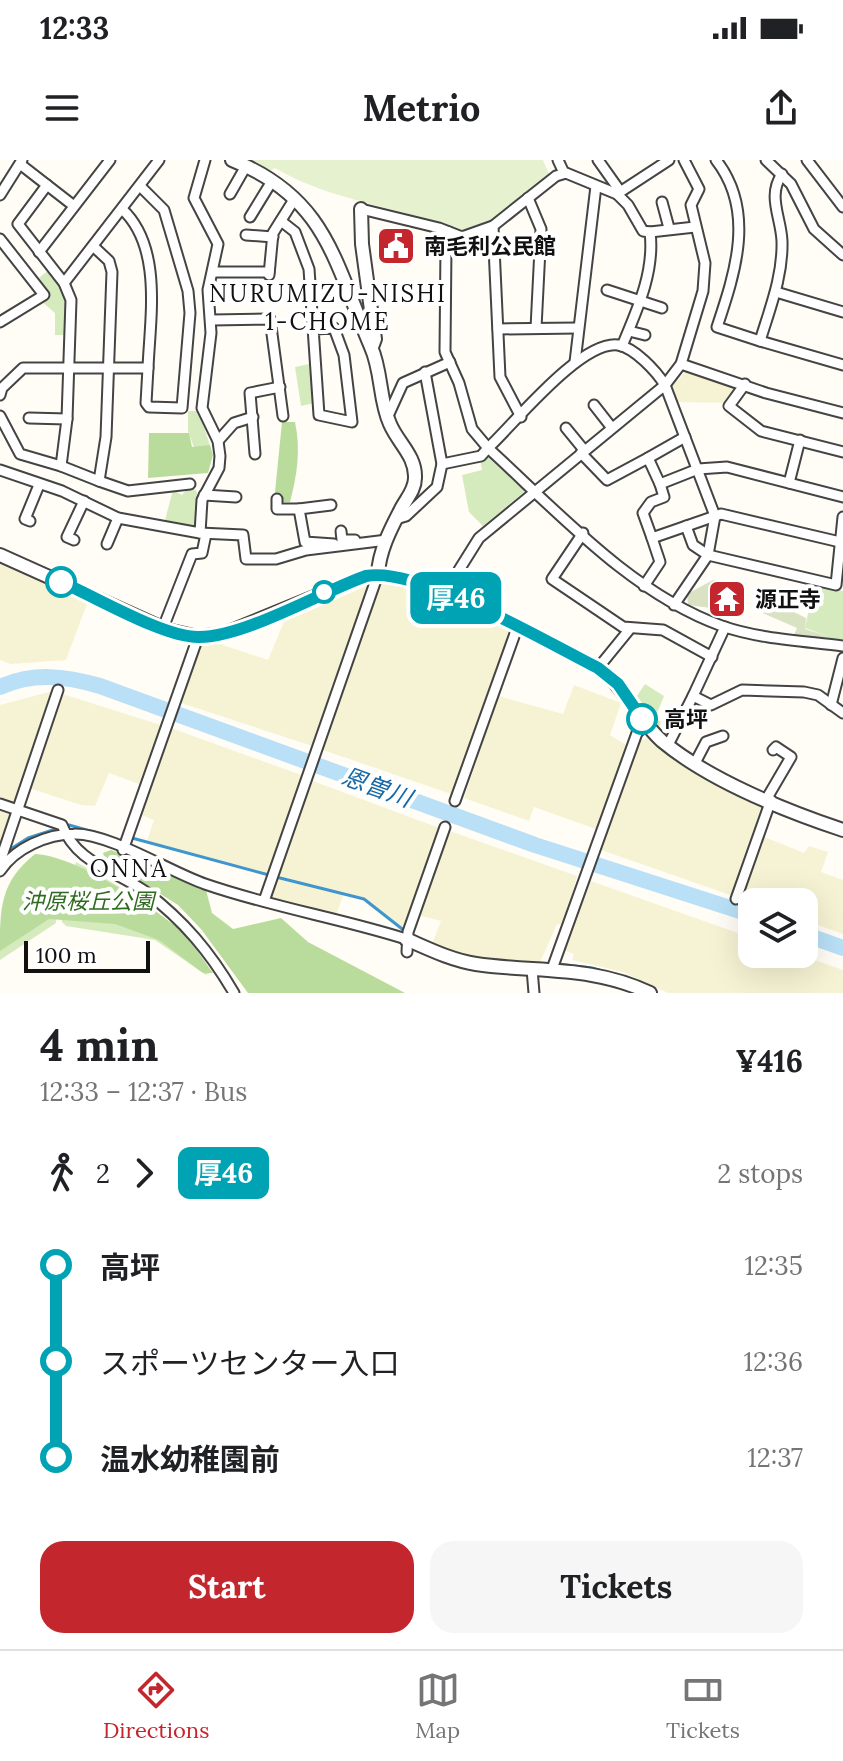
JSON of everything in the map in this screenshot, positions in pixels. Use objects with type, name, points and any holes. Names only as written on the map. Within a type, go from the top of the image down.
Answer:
[{"type":"street","points":[[39,252],[110,160]]},
{"type":"street","points":[[64,283],[159,160]]},
{"type":"street","points":[[163,628],[192,554],[202,553],[204,495],[219,468],[218,441],[202,408],[212,320],[208,290],[218,244],[194,198],[205,160]]},
{"type":"street","points":[[232,160],[272,181],[295,198],[309,212],[335,252],[344,284],[372,347],[388,416],[415,469],[415,483],[387,540],[378,574],[264,901]]},
{"type":"street","points":[[558,160],[564,173],[618,192],[669,160]]},
{"type":"street","points":[[598,160],[643,231],[695,227]]},
{"type":"street","points":[[451,596],[459,570],[479,538],[665,385],[681,364],[706,272],[691,205],[699,189],[684,160]]},
{"type":"street","points":[[716,160],[732,192],[741,238],[739,259],[717,327],[843,365]]},
{"type":"street","points":[[766,160],[796,191],[814,229],[843,255]]},
{"type":"street","points":[[807,160],[843,207]]},
{"type":"street","points":[[0,195],[21,162],[74,206]]},
{"type":"street","points":[[230,194],[246,166]]},
{"type":"street","points":[[372,347],[375,339],[362,244],[361,209],[462,237],[493,226],[552,178],[564,173]]},
{"type":"street","points":[[760,341],[776,292],[782,243],[773,190],[782,174]]},
{"type":"street","points":[[250,217],[272,181]]},
{"type":"street","points":[[47,185],[18,224],[64,283],[71,300],[67,419],[61,466]]},
{"type":"street","points":[[122,209],[137,222],[149,265],[146,403],[149,407],[182,408],[190,313],[188,291],[164,210],[140,186]]},
{"type":"street","points":[[575,362],[596,186]]},
{"type":"street","points":[[214,272],[269,274],[273,237],[295,198]]},
{"type":"street","points":[[528,198],[541,229],[536,328]]},
{"type":"street","points":[[662,202],[669,228]]},
{"type":"street","points":[[281,221],[295,232],[309,269],[319,415],[352,422],[344,355],[334,328],[315,329]]},
{"type":"street","points":[[493,226],[500,377],[521,417]]},
{"type":"street","points":[[449,232],[444,349],[472,429],[488,448],[583,533],[605,546],[644,586],[674,605],[725,627],[843,646]]},
{"type":"street","points":[[622,346],[648,275],[650,232]]},
{"type":"street","points":[[246,235],[273,237]]},
{"type":"street","points":[[0,322],[44,295],[1,242]]},
{"type":"street","points":[[93,246],[111,265],[110,369],[106,437],[99,481]]},
{"type":"street","points":[[651,260],[665,264]]},
{"type":"street","points":[[648,275],[659,278]]},
{"type":"street","points":[[612,289],[662,308]]},
{"type":"street","points":[[188,291],[208,290]]},
{"type":"street","points":[[776,292],[843,312]]},
{"type":"street","points":[[212,320],[270,319],[283,416]]},
{"type":"street","points":[[498,329],[578,328]]},
{"type":"street","points":[[629,331],[645,335]]},
{"type":"street","points":[[442,464],[481,456],[575,362],[606,347],[622,346],[657,372],[665,385],[715,516],[708,555],[674,605]]},
{"type":"street","points":[[388,416],[403,383],[450,362]]},
{"type":"street","points":[[681,364],[778,397],[843,413]]},
{"type":"street","points":[[0,395],[18,369],[148,368]]},
{"type":"street","points":[[396,519],[406,516],[437,487],[442,464],[425,372]]},
{"type":"street","points":[[745,384],[729,406],[761,431],[843,452]]},
{"type":"street","points":[[778,397],[782,386]]},
{"type":"street","points":[[255,454],[250,393],[280,387]]},
{"type":"street","points":[[594,405],[612,428]]},
{"type":"street","points":[[0,416],[20,454],[128,491],[190,484]]},
{"type":"street","points":[[33,416],[67,419]]},
{"type":"street","points":[[218,441],[234,423],[253,417]]},
{"type":"street","points":[[566,428],[607,480],[685,437]]},
{"type":"street","points":[[789,483],[800,440]]},
{"type":"street","points":[[644,586],[660,562],[652,538],[639,516],[651,502],[664,497],[648,458]]},
{"type":"street","points":[[660,484],[698,469],[727,467],[843,497]]},
{"type":"street","points":[[0,470],[84,501],[118,518],[203,533],[243,535],[246,559],[276,559],[302,550],[387,540]]},
{"type":"street","points":[[24,519],[39,485]]},
{"type":"street","points":[[204,495],[236,497]]},
{"type":"street","points":[[277,499],[277,509],[319,510],[331,505]]},
{"type":"street","points":[[68,537],[84,501]]},
{"type":"street","points":[[299,509],[305,542],[334,541],[334,547]]},
{"type":"street","points":[[652,538],[715,516],[738,515],[840,542]]},
{"type":"street","points":[[686,526],[693,545],[708,555],[836,585],[843,517]]},
{"type":"street","points":[[107,544],[118,518]]},
{"type":"street","points":[[341,531],[342,540],[365,539],[369,543]]},
{"type":"street","points":[[583,533],[552,579],[629,630]]},
{"type":"street","points":[[0,555],[163,628],[198,637],[224,634],[344,584],[378,574],[451,596],[598,668],[618,684],[646,725],[695,763],[843,830]]},
{"type":"street","points":[[598,668],[610,651],[618,648],[629,630],[638,627],[663,630],[712,657]]},
{"type":"street","points":[[668,745],[725,627]]},
{"type":"street","points":[[455,801],[517,628]]},
{"type":"street","points":[[123,850],[198,637]]},
{"type":"street","points":[[831,705],[843,658]]},
{"type":"street","points":[[2,868],[2,856],[58,690]]},
{"type":"street","points":[[693,696],[711,705],[742,690],[804,692],[818,695],[843,713]]},
{"type":"street","points":[[552,969],[637,733],[646,725]]},
{"type":"street","points":[[695,763],[706,742],[723,736]]},
{"type":"street","points":[[736,899],[769,799],[791,757],[776,746]]},
{"type":"street","points":[[0,804],[62,825],[78,853],[145,892],[196,936],[234,993]]},
{"type":"street","points":[[407,946],[445,827]]},
{"type":"street","points":[[2,868],[32,844],[65,835],[87,835],[203,884],[451,959],[610,977],[650,993]]},
{"type":"street","points":[[532,969],[534,993]]},
{"type":"shaded area","points":[[687,370],[736,383],[737,389],[727,403],[676,402],[672,386]]},
{"type":"shaded area","points":[[0,561],[88,601],[66,660],[11,664],[0,660]]},
{"type":"shaded area","points":[[383,579],[394,579],[449,599],[512,629],[454,795],[323,750]]},
{"type":"shaded area","points":[[371,584],[315,747],[178,702],[201,642],[211,641],[268,660],[286,617],[293,618]]},
{"type":"shaded area","points":[[574,685],[621,703],[610,735],[628,746],[649,737],[661,750],[708,777],[767,803],[733,896],[601,850],[607,833],[534,807],[529,821],[464,798],[498,696],[563,714]]},
{"type":"shaded area","points":[[53,691],[164,726],[142,785],[109,773],[95,806],[81,805],[23,786],[0,856],[0,705]]},
{"type":"shaded area","points":[[171,728],[304,776],[269,875],[147,841],[154,820],[141,815]]},
{"type":"shaded area","points":[[310,780],[442,829],[405,931],[365,899],[344,893],[336,915],[266,901]]},
{"type":"shaded area","points":[[447,830],[577,876],[564,925],[557,924],[540,962],[471,958],[432,944],[441,921],[418,915]]},
{"type":"shaded area","points":[[762,836],[804,853],[809,846],[828,852],[821,872],[843,880],[843,934],[818,925],[818,888],[742,888]]},
{"type":"shaded area","points":[[588,880],[738,933],[738,968],[818,968],[818,961],[843,970],[843,993],[668,993],[623,972],[572,960],[574,954],[563,950]]},
{"type":"green space","points":[[240,160],[543,160],[549,174],[494,221],[460,232],[320,189],[275,168],[268,172]]},
{"type":"green space","points":[[49,270],[66,297],[66,335],[55,335],[55,313],[41,301],[49,297],[35,281]]},
{"type":"green space","points":[[309,364],[314,403],[301,406],[295,367]]},
{"type":"green space","points":[[188,411],[199,411],[210,446],[196,453],[188,431]]},
{"type":"green space","points":[[282,422],[295,422],[298,443],[295,482],[290,502],[274,502]]},
{"type":"green space","points":[[149,433],[189,433],[192,447],[210,445],[213,455],[208,473],[148,478]]},
{"type":"green space","points":[[490,454],[524,486],[524,492],[483,526],[469,512],[462,475],[482,470],[480,459]]},
{"type":"green space","points":[[188,488],[196,490],[199,499],[195,526],[164,524],[173,490],[182,495]]},
{"type":"green space","points":[[713,580],[740,586],[732,602],[723,598],[718,609],[688,605],[687,594]]},
{"type":"green space","points":[[814,584],[843,591],[843,642],[826,640],[827,636],[805,628]]},
{"type":"green space","points":[[766,598],[806,618],[805,629],[827,636],[825,640],[794,635],[797,628],[758,611]]},
{"type":"green space","points":[[645,684],[664,696],[655,718],[661,722],[659,727],[666,733],[664,736],[654,729],[635,699]]},
{"type":"green space","points":[[111,850],[206,890],[212,913],[233,929],[281,918],[308,942],[405,993],[248,993],[201,929],[178,905],[105,859],[103,853]]},
{"type":"green space","points":[[35,854],[51,856],[89,872],[148,906],[183,933],[213,973],[203,973],[159,940],[115,924],[49,919],[0,951],[4,897],[15,875]]},
{"type":"green space","name":"沖原桜丘公園","points":[[76,862],[152,908],[185,937],[211,972],[206,975],[155,940],[66,926],[62,922],[56,873],[74,867]]},
{"type":"green space","points":[[54,890],[56,923],[0,960],[0,930]]},
{"type":"waterway","name":"恩曽川","points":[[0,687],[37,677],[100,686],[535,845],[738,910]]},
{"type":"waterway","points":[[69,825],[101,834]]},
{"type":"waterway","points":[[9,850],[28,838],[56,829]]},
{"type":"waterway","points":[[132,838],[269,875]]},
{"type":"waterway","points":[[276,877],[364,899],[406,932]]},
{"type":"waterway","name":"恩曽川","points":[[818,939],[843,948]]},
{"type":"waterway","points":[[558,964],[592,968],[636,981]]},
{"type":"bus line","name":"厚46","points":[[61,582],[167,630],[198,637],[224,634],[366,576],[390,574],[451,596],[598,668],[618,684],[642,719]]},
{"type":"place","name":"南毛利公民館","points":[[396,246]]},
{"type":"place","name":"源正寺","points":[[727,599]]},
{"type":"place","name":"高坪","points":[[642,719]]},
{"type":"district","name":"NURUMIZU-NISHI 1-CHOME","points":[[328,307]]},
{"type":"district","name":"ONNA","points":[[129,868]]}]
